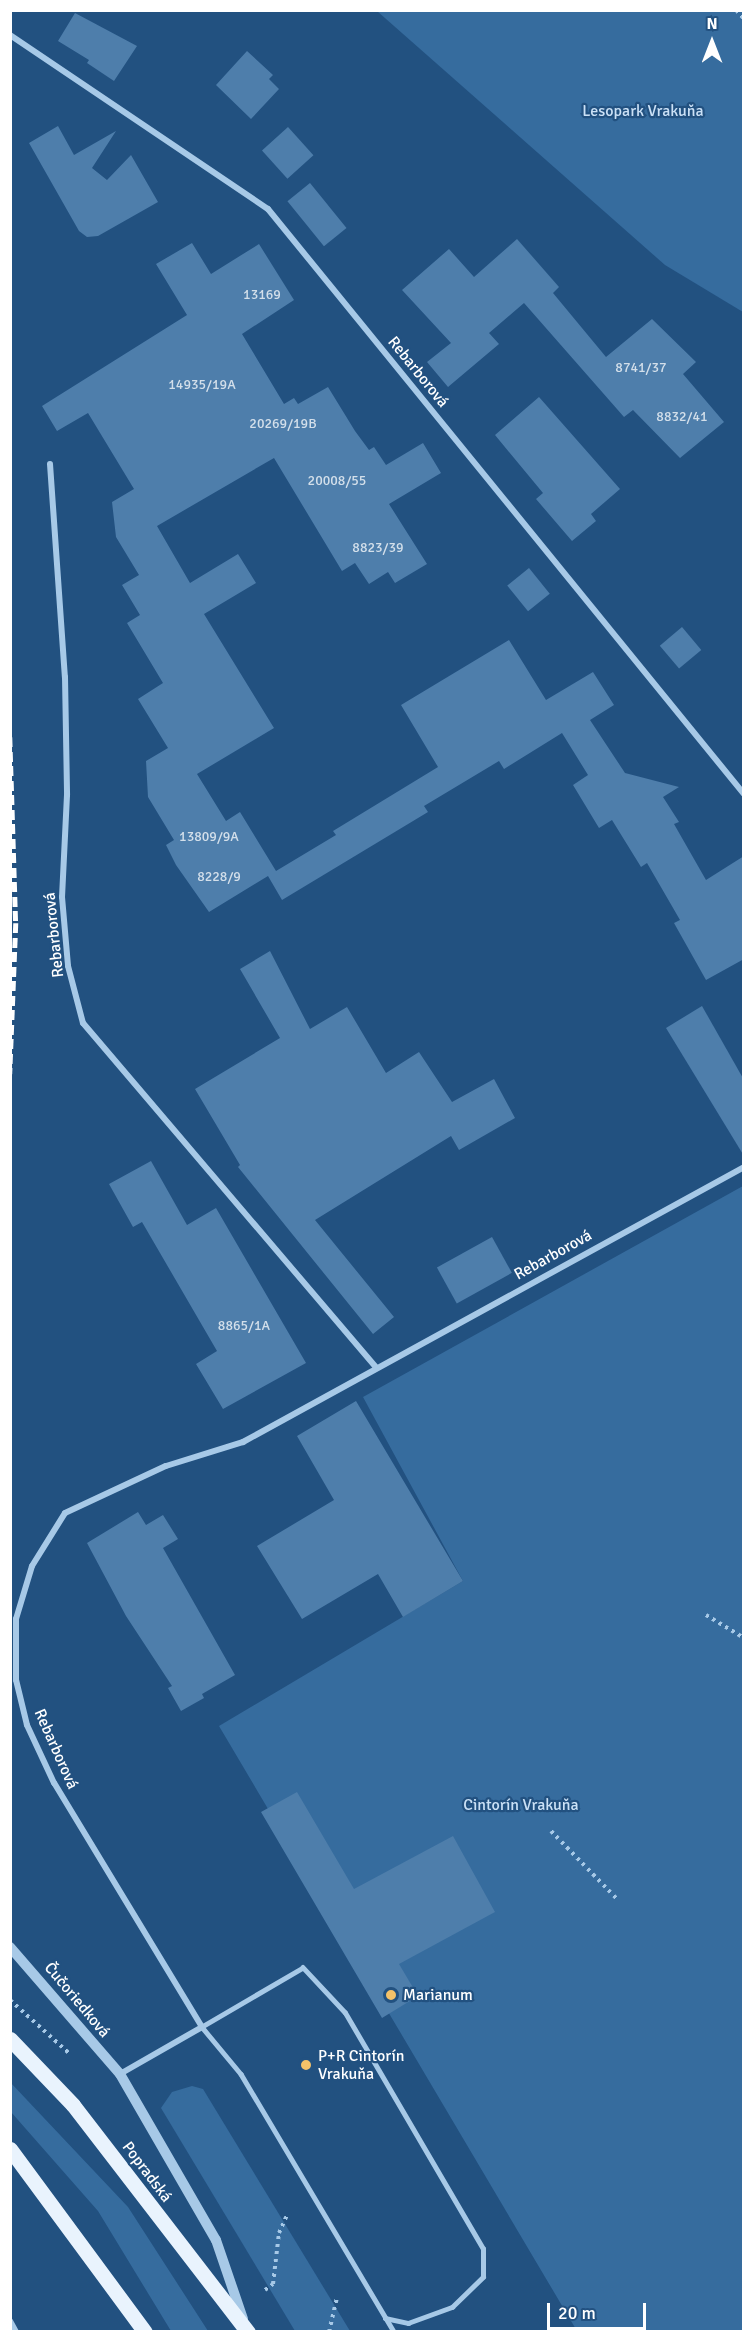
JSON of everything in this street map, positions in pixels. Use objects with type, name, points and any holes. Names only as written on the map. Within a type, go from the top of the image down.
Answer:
[{"type":"main road","name":"Popradská","points":[[10,2039],[73,2105],[247,2330]]},
{"type":"main road","points":[[10,2149],[145,2331]]},
{"type":"street","name":"Rebarborová","points":[[10,35],[268,209],[744,794]]},
{"type":"street","name":"Rebarborová","points":[[50,464],[64,677],[67,795],[62,897],[68,966],[83,1023],[376,1367]]},
{"type":"street","name":"Rebarborová","points":[[202,2027],[54,1783],[27,1725],[16,1680],[16,1619],[32,1566],[65,1513],[166,1466],[243,1442],[744,1167]]},
{"type":"street","name":"Čučoriedková","points":[[10,1947],[120,2074],[216,2240],[247,2330]]},
{"type":"street","points":[[120,2074],[202,2027]]},
{"type":"street","points":[[10,2321],[16,2331]]},
{"type":"lane","points":[[386,2318],[408,2323],[452,2307],[483,2277],[483,2249],[345,2013],[303,1968],[202,2027],[241,2074],[386,2318],[394,2331]]},
{"type":"path","points":[[736,10],[744,19]]},
{"type":"path","points":[[706,1615],[744,1638]]},
{"type":"path","points":[[551,1831],[617,1899]]},
{"type":"path","points":[[264,2290],[273,2284],[277,2241],[287,2214]]},
{"type":"path","points":[[329,2331],[337,2296]]},
{"type":"green space","name":"Lesopark Vrakuňa","points":[[377,11],[743,11],[743,312],[665,265]]},
{"type":"green space","name":"Cintorín Vrakuňa","points":[[743,1186],[743,2331],[577,2331],[219,1726],[463,1581],[363,1397]]},
{"type":"green space","points":[[10,2082],[128,2207],[208,2331],[171,2331],[98,2211],[11,2112]]},
{"type":"green space","points":[[192,2086],[203,2089],[350,2331],[295,2331],[161,2108],[172,2092]]},
{"type":"building","points":[[75,13],[137,46],[114,81],[87,63],[89,60],[58,41]]},
{"type":"building","points":[[247,51],[273,75],[269,79],[279,89],[251,119],[216,85]]},
{"type":"building","points":[[58,126],[74,155],[116,131],[92,168],[107,180],[131,155],[158,202],[98,236],[87,237],[79,231],[29,143]]},
{"type":"building","points":[[288,127],[313,155],[287,179],[262,150]]},
{"type":"building","points":[[310,183],[347,228],[324,246],[287,201]]},
{"type":"building","points":[[517,239],[559,287],[553,293],[606,357],[652,319],[696,362],[683,374],[724,422],[680,458],[633,410],[624,417],[524,303],[489,333],[499,344],[448,387],[427,362],[451,343],[402,290],[449,249],[474,277]]},
{"type":"building","points":[[192,243],[211,274],[259,244],[294,300],[242,334],[284,404],[294,398],[298,404],[328,387],[369,450],[374,447],[386,465],[423,443],[441,473],[389,504],[427,564],[395,583],[388,572],[369,584],[355,563],[342,571],[274,458],[157,526],[190,583],[238,554],[256,583],[204,614],[274,728],[197,774],[226,821],[240,812],[276,871],[336,835],[333,831],[438,767],[401,705],[509,640],[546,700],[593,672],[614,705],[590,720],[625,773],[679,787],[663,797],[679,822],[674,824],[706,880],[744,856],[744,959],[706,980],[674,923],[680,920],[647,863],[641,867],[612,820],[599,828],[573,785],[588,775],[562,733],[504,769],[499,761],[424,806],[428,812],[282,900],[268,876],[209,912],[176,865],[166,845],[174,840],[148,797],[146,761],[168,748],[138,699],[163,683],[127,623],[140,615],[122,585],[139,575],[116,537],[112,502],[134,489],[88,413],[57,431],[42,406],[187,315],[156,264]]},
{"type":"building","points":[[539,397],[620,489],[591,514],[596,521],[572,541],[536,499],[543,493],[495,435]]},
{"type":"building","points":[[529,568],[550,594],[528,611],[507,586]]},
{"type":"building","points":[[682,627],[701,650],[679,669],[660,646]]},
{"type":"building","points":[[270,951],[310,1029],[347,1007],[386,1073],[419,1052],[452,1102],[494,1079],[515,1118],[459,1150],[451,1136],[315,1220],[394,1317],[373,1334],[238,1167],[240,1165],[195,1089],[280,1038],[240,969]]},
{"type":"building","points":[[702,1006],[744,1080],[744,1156],[666,1028]]},
{"type":"building","points":[[151,1161],[187,1225],[216,1208],[306,1363],[223,1409],[196,1364],[217,1351],[142,1222],[133,1227],[109,1184]]},
{"type":"building","points":[[492,1237],[512,1273],[457,1303],[437,1268]]},
{"type":"building","points":[[356,1401],[463,1581],[403,1617],[378,1574],[302,1619],[257,1546],[334,1500],[297,1436]]},
{"type":"building","points":[[138,1512],[146,1525],[163,1515],[178,1539],[163,1548],[235,1675],[202,1694],[204,1698],[181,1711],[168,1688],[172,1686],[126,1616],[87,1543]]},
{"type":"building","points":[[297,1792],[354,1889],[453,1836],[495,1912],[399,1964],[418,1996],[382,2018],[261,1812]]},
{"type":"railway","points":[[10,737],[16,923],[10,1074]]},
{"type":"place","name":"Marianum","points":[[391,1995]]},
{"type":"place","name":"P+R Cintorín Vrakuňa","points":[[306,2065]]}]
